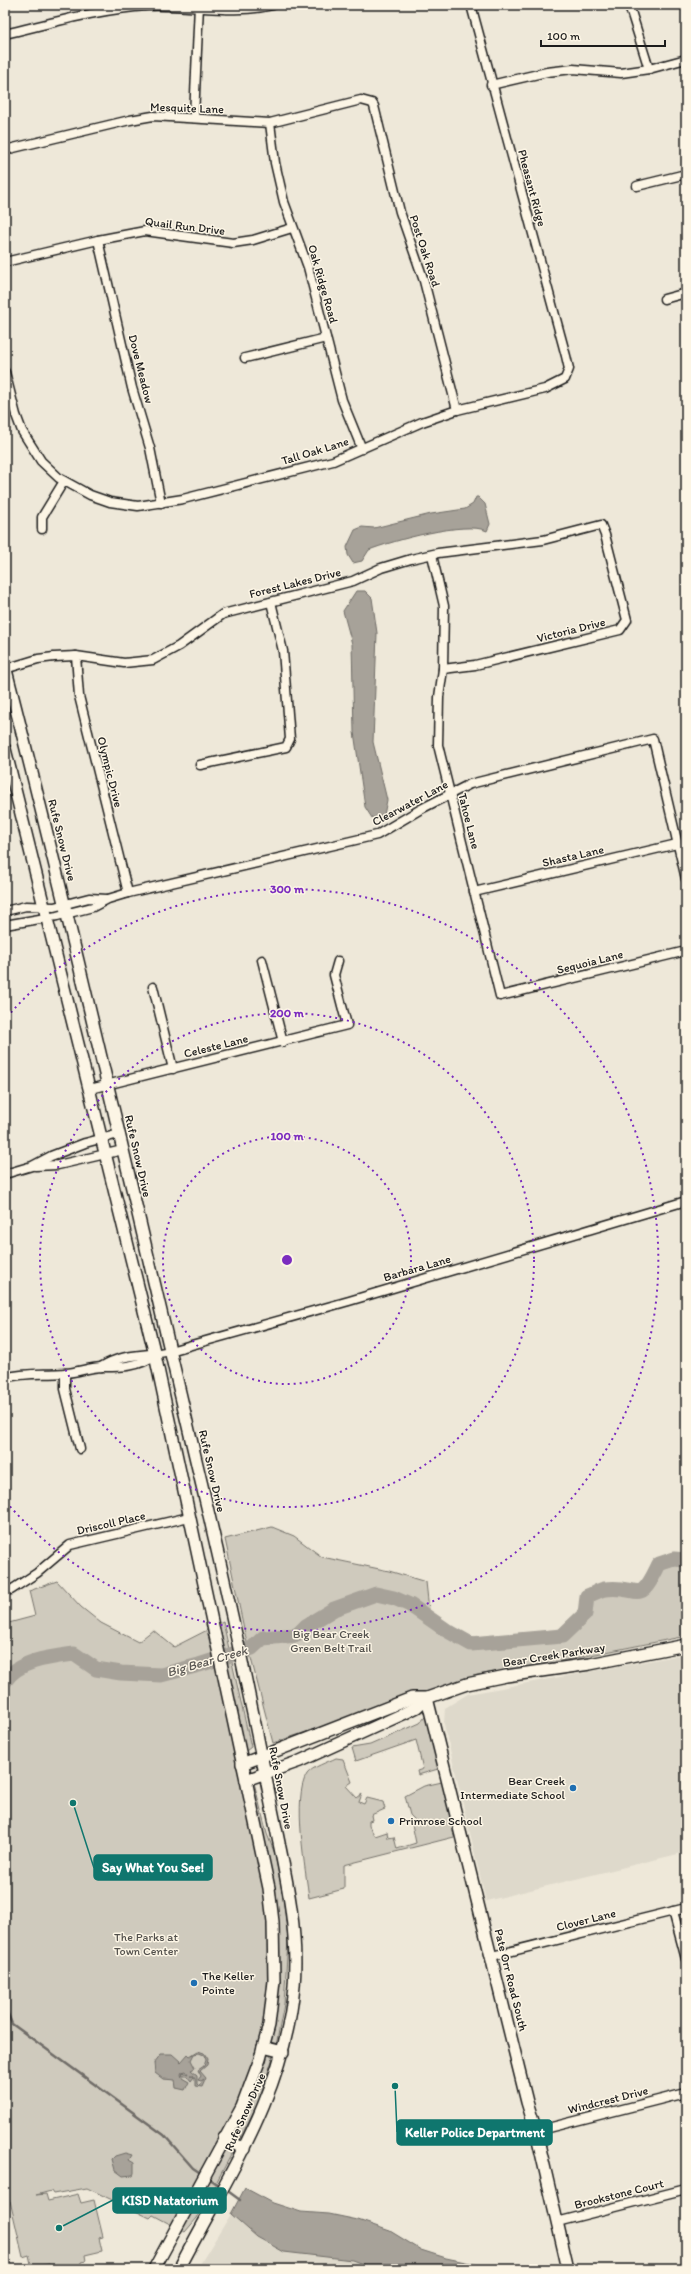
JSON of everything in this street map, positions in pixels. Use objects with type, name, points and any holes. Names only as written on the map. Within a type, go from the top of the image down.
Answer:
[{"type":"main road","name":"Rufe Snow Drive","points":[[5,668],[90,1088],[155,1355],[209,1613],[246,1780],[268,1888],[274,1941],[274,1981],[269,2025],[263,2048],[242,2107],[210,2162],[154,2269]]},
{"type":"main road","name":"Rufe Snow Drive","points":[[5,749],[108,1084],[231,1608],[286,1870],[295,1942],[294,1984],[283,2052],[271,2090],[244,2149],[179,2269]]},
{"type":"main road","name":"Bear Creek Parkway","points":[[242,1764],[412,1698],[427,1698],[467,1684],[498,1677],[583,1665],[686,1645]]},
{"type":"main road","name":"Bear Creek Parkway","points":[[246,1780],[300,1761],[403,1714],[417,1707],[427,1698]]},
{"type":"main road","name":"Pate Orr Road South","points":[[427,1698],[527,2102],[536,2131],[568,2269]]},
{"type":"main road","points":[[263,2048],[283,2052]]},
{"type":"main road","points":[[224,2138],[244,2149]]},
{"type":"street","points":[[5,34],[95,8],[199,6],[247,9],[273,5]]},
{"type":"street","name":"Pheasant Ridge","points":[[471,5],[491,85],[566,356],[569,369],[567,376]]},
{"type":"street","points":[[629,5],[649,69]]},
{"type":"street","points":[[194,117],[199,6]]},
{"type":"street","points":[[491,85],[547,72],[573,69],[621,73],[649,69],[686,60]]},
{"type":"street","name":"Mesquite Lane","points":[[5,150],[130,120],[153,116],[194,117],[250,123],[270,123],[356,102],[369,101]]},
{"type":"street","name":"Post Oak Road","points":[[369,101],[374,106],[400,212],[424,281],[457,410]]},
{"type":"street","name":"Oak Ridge Road","points":[[270,123],[275,163],[292,228],[308,266],[342,400],[362,449]]},
{"type":"street","points":[[637,186],[686,174]]},
{"type":"street","name":"Quail Run Drive","points":[[5,262],[98,240],[145,231],[242,243],[292,228]]},
{"type":"street","name":"Dove Meadow","points":[[98,240],[132,388],[150,448],[161,504]]},
{"type":"street","points":[[664,298],[686,293]]},
{"type":"street","points":[[245,358],[326,338]]},
{"type":"street","name":"Tall Oak Lane","points":[[5,372],[16,415],[28,442],[42,461],[64,481],[90,496],[110,502],[138,506],[161,504],[333,461],[422,422],[457,410],[545,389],[558,384],[567,376]]},
{"type":"street","points":[[42,529],[42,518],[64,481]]},
{"type":"street","name":"Forest Lakes Drive","points":[[5,668],[38,659],[76,656],[124,663],[153,660],[179,646],[223,614],[353,580],[381,568],[432,555],[543,540],[601,525]]},
{"type":"street","name":"Victoria Drive","points":[[443,669],[475,665],[620,630],[627,620],[606,535],[601,525]]},
{"type":"street","name":"Tahoe Lane","points":[[432,555],[444,606],[443,669],[439,697],[438,745],[500,996]]},
{"type":"street","points":[[200,765],[286,747],[290,739],[283,651],[271,602]]},
{"type":"street","name":"Olympic Drive","points":[[76,656],[79,696],[128,893]]},
{"type":"street","name":"Clearwater Lane","points":[[55,911],[93,907],[108,899],[128,893],[377,835],[470,784],[653,739],[677,844]]},
{"type":"street","points":[[677,844],[686,879]]},
{"type":"street","name":"Shasta Lane","points":[[474,892],[677,844]]},
{"type":"street","points":[[5,911],[26,906],[55,911]]},
{"type":"street","points":[[5,925],[55,911]]},
{"type":"street","name":"Sequoia Lane","points":[[500,996],[686,951]]},
{"type":"street","points":[[262,960],[283,1042]]},
{"type":"street","name":"Celeste Lane","points":[[90,1088],[347,1026],[334,975],[338,962]]},
{"type":"street","points":[[153,987],[173,1069]]},
{"type":"street","points":[[5,1174],[32,1166],[51,1156],[102,1138],[119,1134]]},
{"type":"street","points":[[32,1166],[58,1165],[123,1150]]},
{"type":"street","name":"Barbara Lane","points":[[5,1378],[34,1373],[64,1373],[101,1367],[122,1368],[146,1362],[155,1355],[349,1301],[686,1201]]},
{"type":"street","points":[[64,1373],[65,1389],[80,1449]]},
{"type":"street","name":"Driscoll Place","points":[[5,1590],[11,1590],[37,1573],[70,1545],[189,1517]]},
{"type":"street","name":"Clover Lane","points":[[492,1956],[686,1908]]},
{"type":"street","points":[[673,1912],[686,1959]]},
{"type":"street","name":"Windcrest Drive","points":[[536,2131],[686,2093]]},
{"type":"street","name":"Brookstone Court","points":[[558,2222],[686,2189]]},
{"type":"shaded area","points":[[476,497],[478,497],[485,504],[490,524],[487,531],[477,528],[463,528],[411,537],[369,550],[362,561],[353,563],[348,555],[347,547],[355,530],[362,527],[374,528],[431,514],[465,509],[473,504]]},
{"type":"shaded area","points":[[356,591],[365,591],[372,598],[377,633],[373,742],[387,800],[384,815],[372,818],[365,807],[354,732],[352,644],[343,611]]},
{"type":"shaded area","name":"Bear Creek Intermediate School","points":[[686,1654],[686,1852],[486,1901],[444,1724],[445,1708],[468,1694]]},
{"type":"shaded area","points":[[198,2051],[204,2053],[208,2059],[207,2065],[200,2071],[206,2078],[202,2087],[195,2086],[195,2078],[193,2075],[190,2075],[194,2077],[191,2081],[187,2076],[182,2076],[183,2072],[188,2074],[186,2071],[182,2072],[181,2074],[182,2078],[189,2082],[185,2090],[176,2088],[175,2080],[163,2079],[155,2073],[154,2063],[161,2054],[172,2054],[181,2062],[188,2054],[190,2056]],"holes":[[[199,2053],[204,2055],[206,2060],[204,2066],[198,2070],[201,2076],[198,2080],[201,2081],[204,2079],[199,2086],[197,2084],[197,2075],[191,2070],[195,2068],[191,2060],[194,2054]]]},
{"type":"shaded area","points":[[125,2153],[132,2155],[129,2160],[134,2163],[133,2175],[123,2176],[115,2170],[112,2159],[115,2156]]},
{"type":"shaded area","points":[[245,2188],[273,2203],[301,2212],[329,2214],[358,2220],[390,2231],[421,2250],[446,2258],[499,2269],[376,2269],[352,2260],[284,2252],[257,2237],[231,2214]]},
{"type":"shaded area","points":[[231,2214],[270,2246],[352,2260],[376,2269],[197,2269]]},
{"type":"green space","name":"Big Bear Creek Green Belt Trail","points":[[272,1527],[294,1536],[322,1557],[389,1571],[426,1582],[430,1619],[471,1644],[562,1636],[585,1614],[587,1596],[600,1590],[617,1588],[637,1592],[647,1586],[659,1564],[674,1559],[686,1560],[686,1636],[551,1663],[477,1675],[273,1743],[247,1643],[225,1539]]},
{"type":"green space","name":"The Parks at Town Center","points":[[57,1581],[81,1607],[101,1623],[138,1642],[153,1630],[174,1647],[223,1622],[251,1747],[246,1751],[267,1834],[275,1854],[283,1896],[288,1940],[284,2004],[275,2051],[259,2100],[197,2218],[185,2232],[153,2215],[150,2218],[87,2188],[53,2194],[51,2191],[36,2195],[46,2194],[48,2201],[78,2194],[81,2203],[94,2200],[103,2237],[99,2238],[102,2251],[85,2255],[86,2261],[81,2262],[81,2264],[62,2269],[51,2269],[49,2264],[32,2268],[29,2255],[23,2257],[10,2201],[7,2201],[5,2191],[5,1624],[35,1616],[29,1591]]},
{"type":"green space","points":[[425,1717],[428,1721],[440,1763],[438,1769],[418,1775],[417,1771],[423,1769],[416,1740],[356,1761],[352,1748],[370,1745],[420,1723]]},
{"type":"green space","points":[[336,1758],[343,1759],[352,1782],[346,1786],[357,1798],[362,1794],[359,1802],[364,1804],[367,1798],[383,1802],[385,1809],[371,1815],[372,1820],[369,1821],[369,1826],[375,1836],[387,1832],[388,1838],[394,1837],[397,1849],[416,1843],[412,1824],[416,1821],[410,1815],[405,1796],[424,1786],[442,1782],[458,1836],[344,1865],[344,1889],[309,1898],[300,1816],[303,1785],[309,1771]]},
{"type":"waterway","name":"Big Bear Creek","points":[[5,1681],[18,1668],[27,1664],[46,1658],[74,1654],[96,1669],[121,1673],[161,1675],[199,1665],[252,1648],[263,1638],[297,1635],[306,1626],[334,1609],[376,1594],[394,1598],[410,1605],[446,1630],[471,1644],[562,1636],[585,1614],[587,1596],[600,1590],[617,1588],[637,1592],[647,1586],[659,1564],[674,1559],[686,1560]]},
{"type":"waterway","points":[[5,2007],[12,2024],[164,2135],[193,2168],[202,2174]]},
{"type":"waterway","points":[[206,2177],[221,2187]]},
{"type":"waterway","points":[[225,2189],[240,2200]]},
{"type":"place","name":"Bear Creek Intermediate School","points":[[573,1788]]},
{"type":"place","name":"Say What You See!","points":[[73,1803]]},
{"type":"place","name":"Primrose School","points":[[391,1821]]},
{"type":"place","name":"The Keller Pointe","points":[[194,1983]]},
{"type":"place","name":"Keller Police Department","points":[[395,2086]]},
{"type":"place","name":"KISD Natatorium","points":[[59,2228]]}]
